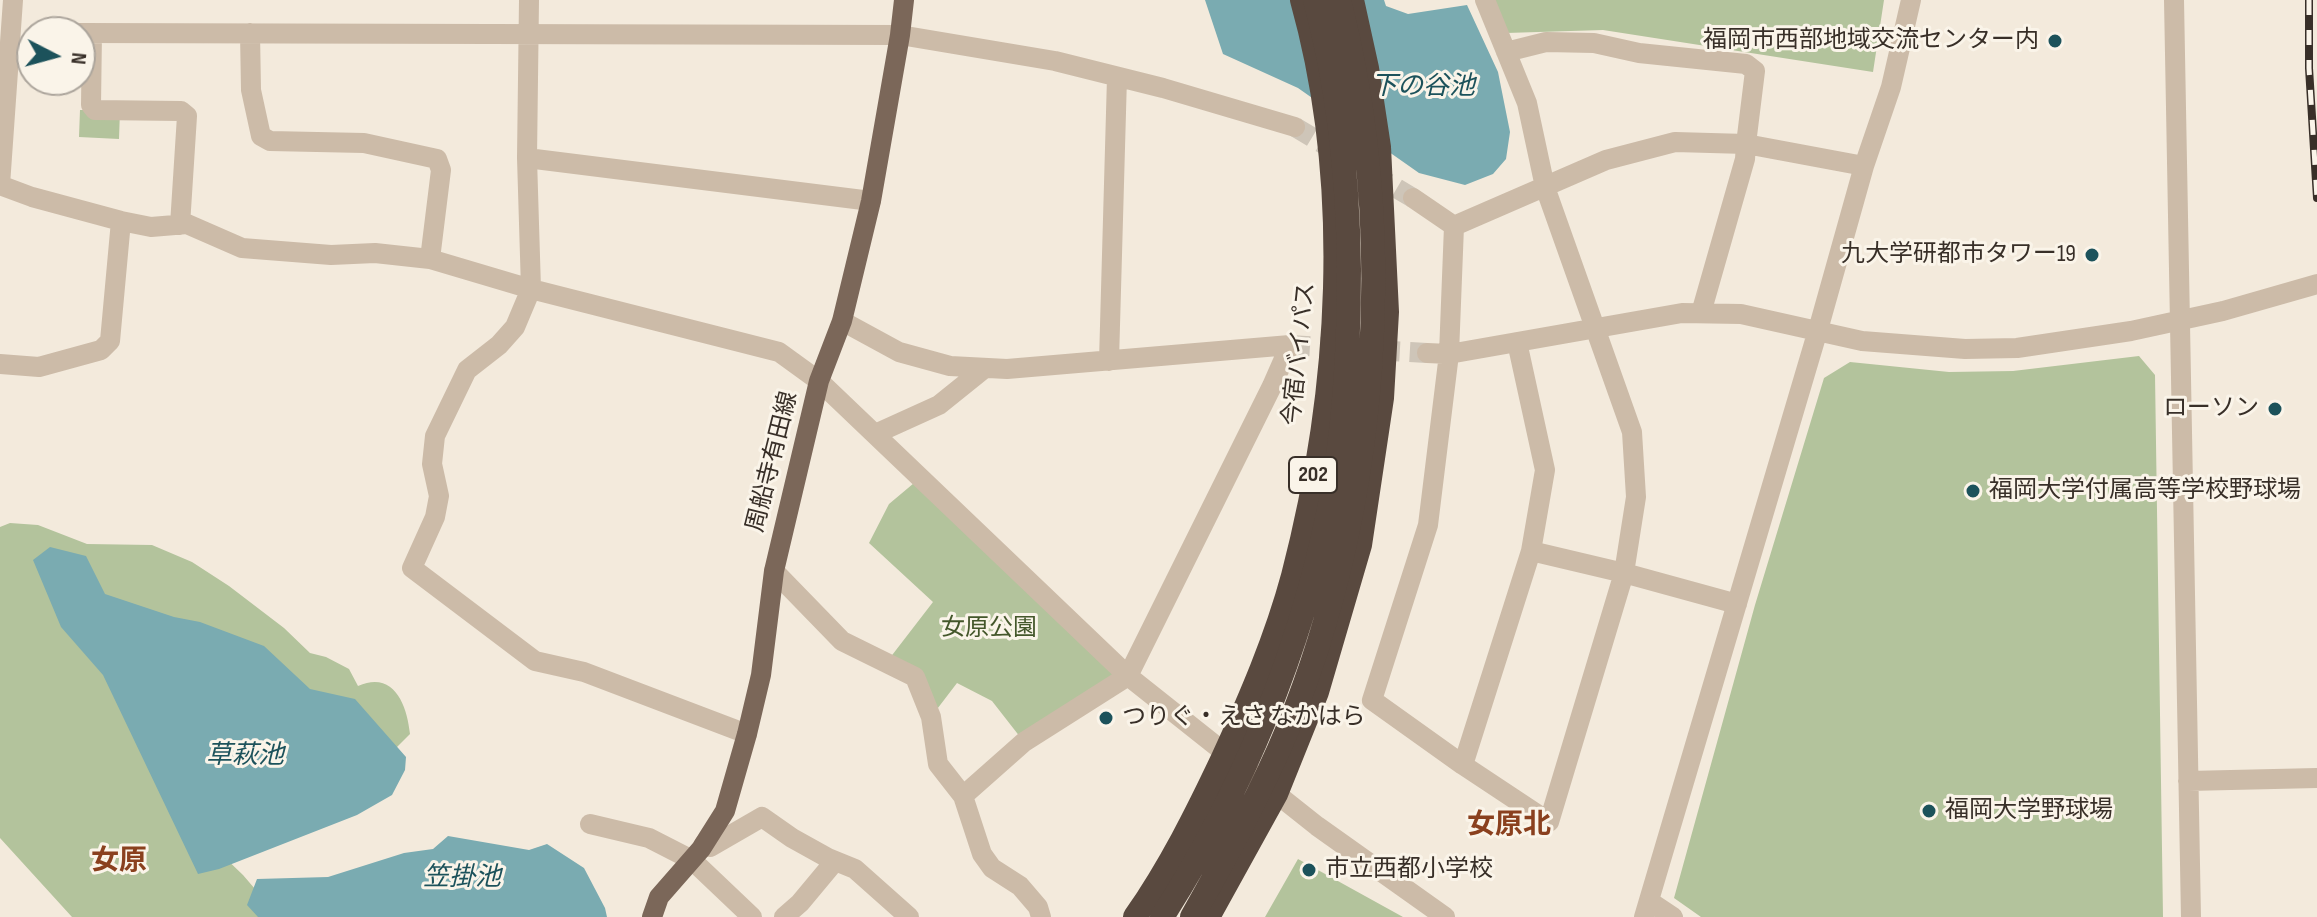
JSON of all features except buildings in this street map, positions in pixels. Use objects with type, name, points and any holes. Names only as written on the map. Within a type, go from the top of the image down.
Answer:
[{"type":"highway","name":"今宿バイパス","points":[[1135,917],[1192,824],[1225,753],[1268,652],[1292,578],[1306,516],[1331,372],[1336,278],[1331,146],[1302,0]]},
{"type":"highway","points":[[1162,917],[1217,820],[1266,717],[1313,575],[1330,503],[1346,371],[1346,179],[1338,107],[1315,0]]},
{"type":"highway","points":[[1192,917],[1260,791],[1289,725],[1334,583],[1357,478],[1369,371],[1373,308],[1372,248],[1361,108],[1339,0]]},
{"type":"highway","name":"202","points":[[1208,917],[1273,791],[1317,692],[1360,545],[1382,398],[1387,312],[1379,147],[1367,68],[1352,0]]},
{"type":"main road","name":"周船寺有田線","points":[[652,917],[659,897],[698,852],[725,811],[747,734],[761,675],[774,571],[819,381],[842,321],[871,201],[904,0]]},
{"type":"street","points":[[13,0],[14,33],[0,185],[121,221],[151,227],[187,224],[242,248],[331,255],[375,253],[430,259],[531,289],[779,352],[819,381],[1128,676],[1317,826],[1445,917]]},
{"type":"street","points":[[529,0],[527,158],[531,289],[515,327],[499,345],[467,370],[435,436],[432,464],[439,496],[435,517],[412,568],[535,661],[584,672],[747,734]]},
{"type":"street","points":[[1454,226],[1449,354],[1428,525],[1372,700],[1549,822],[1624,573],[1636,497],[1632,432],[1545,187],[1527,103],[1485,0]]},
{"type":"street","points":[[1673,917],[1647,909],[1864,166],[1891,87],[1911,0]]},
{"type":"street","points":[[2174,0],[2191,917]]},
{"type":"street","points":[[96,33],[900,35],[1055,61],[1295,127]]},
{"type":"street","points":[[250,33],[251,90],[261,136],[270,141],[364,143],[437,159],[441,170],[430,259]]},
{"type":"street","points":[[1506,52],[1546,42],[1594,43],[1639,53],[1746,64],[1755,71],[1745,159],[1701,313]]},
{"type":"street","points":[[1109,361],[1117,77]]},
{"type":"street","points":[[90,96],[95,110],[181,111],[187,116],[180,225]]},
{"type":"street","points":[[1454,226],[1606,160],[1675,142],[1746,144],[1864,166]]},
{"type":"street","points":[[527,158],[871,201]]},
{"type":"street","points":[[1413,198],[1454,226]]},
{"type":"street","points":[[0,364],[39,367],[101,350],[110,341],[121,221]]},
{"type":"street","points":[[1427,353],[1449,354],[1682,313],[1741,314],[1862,341],[1926,347],[2017,348],[2131,331],[2223,311],[2317,284]]},
{"type":"street","points":[[842,321],[899,352],[950,366],[985,368],[1007,369],[1290,345],[1128,676],[1024,742],[963,796]]},
{"type":"street","points":[[1463,765],[1531,551],[1545,470],[1517,342]]},
{"type":"street","points":[[875,434],[939,405],[985,368]]},
{"type":"street","points":[[1531,551],[1737,604]]},
{"type":"street","points":[[774,571],[842,641],[915,677],[931,717],[938,764],[963,796],[982,854],[992,868],[1020,886],[1038,907],[1041,917]]},
{"type":"street","points":[[2188,781],[2317,778]]},
{"type":"street","points":[[698,852],[726,840],[762,817],[792,838],[855,869],[909,917]]},
{"type":"street","points":[[590,824],[698,852],[752,917]]},
{"type":"street","points":[[784,917],[800,903],[835,861]]},
{"type":"green space","points":[[1491,0],[1884,0],[1873,72],[1603,30],[1506,33]]},
{"type":"green space","points":[[80,110],[120,110],[119,139],[79,137]]},
{"type":"green space","points":[[2139,356],[2155,375],[2163,917],[1701,917],[1674,898],[1755,605],[1824,378],[1850,362],[1949,372],[2013,371]]},
{"type":"green space","name":"女原公園","points":[[920,478],[1128,676],[1024,742],[992,701],[957,683],[931,717],[915,677],[886,663],[933,602],[869,543],[889,504]]},
{"type":"green space","points":[[10,523],[38,525],[87,544],[152,545],[192,562],[284,628],[310,653],[349,669],[358,686],[370,682],[381,683],[396,693],[406,712],[410,734],[391,753],[114,675],[195,829],[243,875],[279,917],[72,917],[0,838],[0,527]]},
{"type":"green space","name":"市立西都小学校","points":[[1298,859],[1403,917],[1265,917]]},
{"type":"water","name":"下の谷池","points":[[1205,0],[1384,0],[1386,6],[1408,14],[1467,5],[1498,72],[1510,132],[1506,159],[1493,174],[1465,185],[1419,173],[1298,88],[1223,54]]},
{"type":"water","name":"草萩池","points":[[50,547],[86,556],[105,594],[174,617],[200,622],[264,646],[310,689],[355,699],[406,757],[405,770],[392,795],[357,815],[219,869],[198,874],[103,675],[61,627],[33,560]]},
{"type":"water","name":"笠掛池","points":[[448,836],[529,850],[547,844],[584,868],[607,917],[258,917],[247,905],[257,879],[328,877],[404,853],[433,849]]},
{"type":"tunnel","points":[[1295,127],[1340,154]]},
{"type":"tunnel","points":[[1371,173],[1413,198]]},
{"type":"tunnel","points":[[1290,345],[1427,353]]},
{"type":"railway","points":[[2309,0],[2309,68],[2317,198]]},
{"type":"place","name":"福岡市西部地域交流センター内","points":[[2055,41]]},
{"type":"place","name":"九大学研都市タワー19","points":[[2092,255]]},
{"type":"place","name":"ローソン","points":[[2275,409]]},
{"type":"place","name":"福岡大学付属高等学校野球場","points":[[1973,491]]},
{"type":"place","name":"つりぐ・えさ なかはら","points":[[1106,718]]},
{"type":"place","name":"福岡大学野球場","points":[[1929,811]]},
{"type":"place","name":"市立西都小学校","points":[[1309,870]]},
{"type":"district","name":"女原北","points":[[1509,826]]},
{"type":"district","name":"女原","points":[[119,862]]}]
